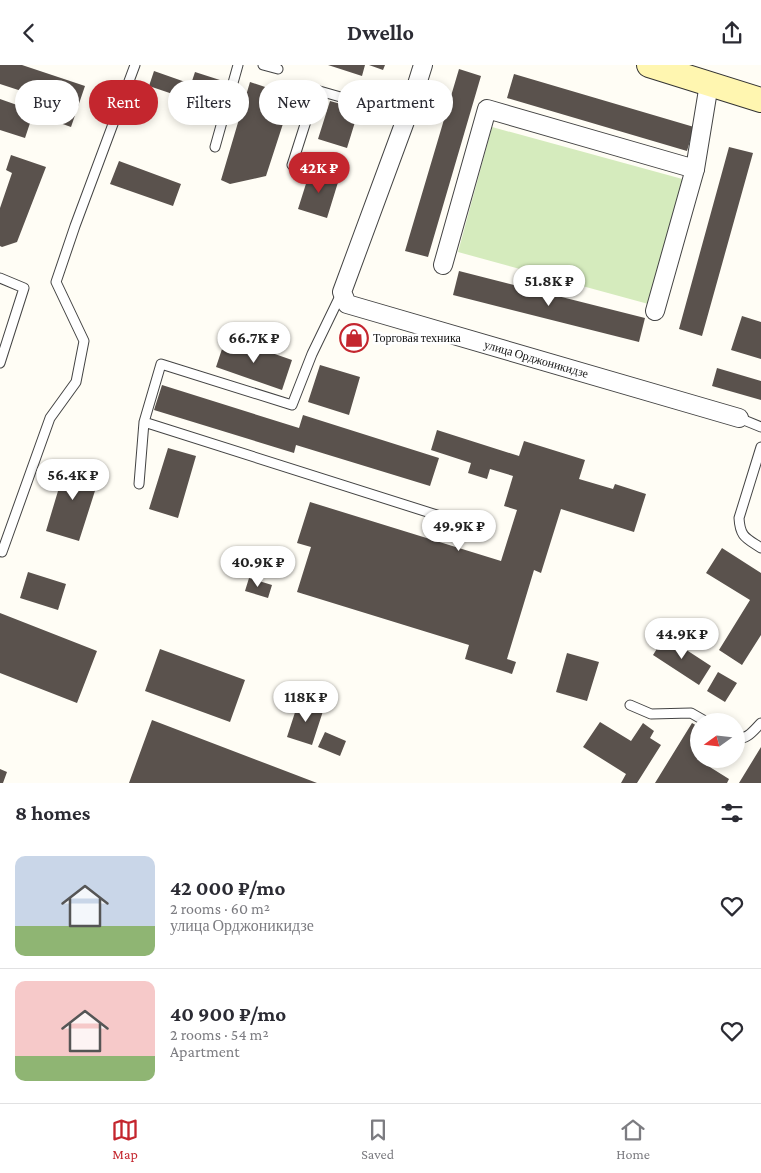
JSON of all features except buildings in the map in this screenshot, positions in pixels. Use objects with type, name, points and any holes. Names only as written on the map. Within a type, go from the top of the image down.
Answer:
[{"type":"main road","points":[[649,65],[761,100]]},
{"type":"street","points":[[418,80],[423,65]]},
{"type":"street","points":[[655,311],[695,169],[709,84]]},
{"type":"street","points":[[443,265],[487,109],[695,169]]},
{"type":"street","points":[[342,292],[404,125]]},
{"type":"street","name":"улица Орджоникидзе","points":[[342,292],[347,304],[739,418]]},
{"type":"lane","points":[[0,551],[2,552],[50,418],[76,382],[84,341],[56,282],[135,65]]},
{"type":"lane","points":[[216,147],[238,65]]},
{"type":"lane","points":[[263,65],[278,69]]},
{"type":"lane","points":[[292,165],[316,90],[338,96]]},
{"type":"lane","points":[[0,277],[24,288],[0,363]]},
{"type":"lane","points":[[139,484],[144,422],[161,364],[292,405],[312,354],[342,292]]},
{"type":"lane","points":[[739,418],[761,427]]},
{"type":"lane","points":[[144,422],[481,529]]},
{"type":"lane","points":[[761,447],[739,518],[743,536],[761,547]]},
{"type":"lane","points":[[630,705],[651,714],[690,713]]},
{"type":"lane","points":[[745,738],[749,736],[761,723]]},
{"type":"green space","points":[[492,127],[686,180],[652,305],[458,252]]},
{"type":"place","name":"Торговая техника","points":[[354,338]]}]
